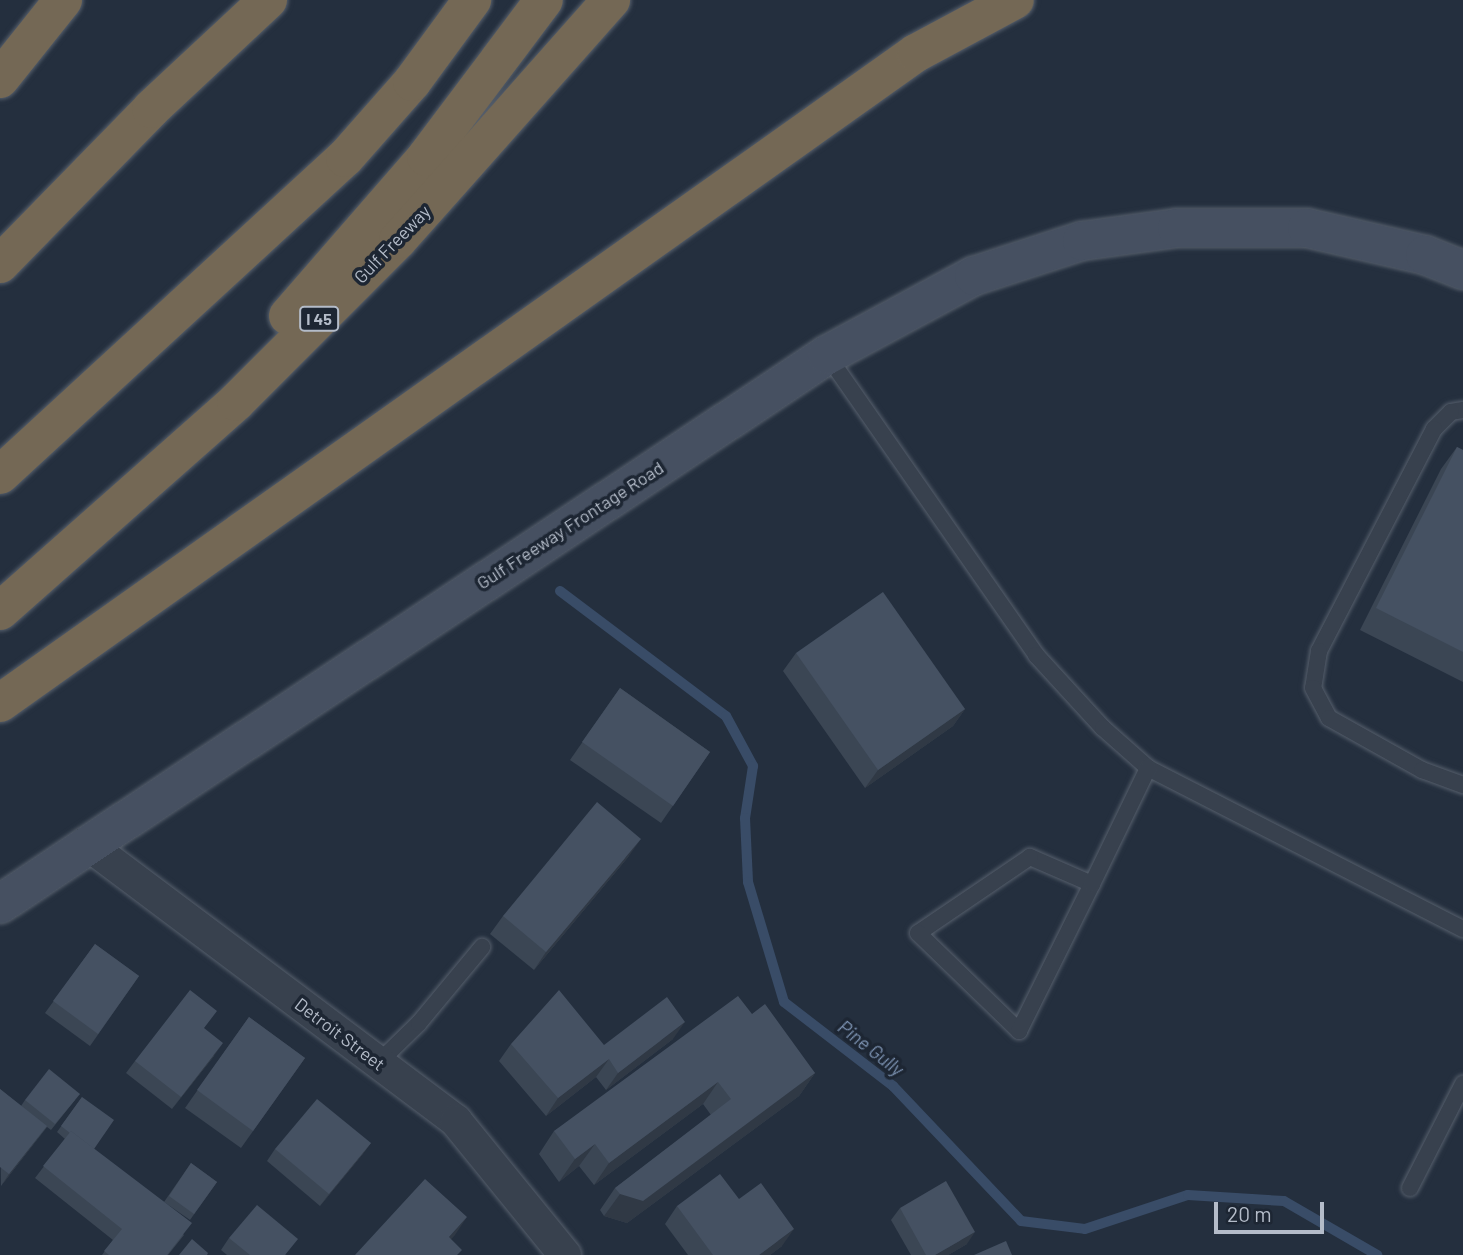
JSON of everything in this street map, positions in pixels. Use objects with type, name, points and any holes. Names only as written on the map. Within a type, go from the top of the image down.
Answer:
[{"type":"highway","points":[[0,79],[63,0]]},
{"type":"highway","points":[[0,264],[151,109],[268,0]]},
{"type":"highway","points":[[0,475],[345,158],[412,82],[472,0]]},
{"type":"highway","points":[[0,605],[239,369],[332,267],[426,157],[544,0]]},
{"type":"highway","name":"Gulf Freeway","points":[[0,611],[236,402],[341,297],[539,85],[611,0]]},
{"type":"highway","points":[[0,703],[905,61],[1016,0]]},
{"type":"main road","name":"Gulf Freeway Frontage Road","points":[[0,904],[86,843],[827,355],[974,276],[1082,241],[1177,228],[1307,228],[1425,255],[1463,270]]},
{"type":"street","name":"Detroit Street","points":[[86,843],[456,1121],[565,1255]]},
{"type":"lane","points":[[827,355],[1036,655],[1103,728],[1148,768],[1463,929]]},
{"type":"lane","points":[[1463,410],[1451,412],[1434,429],[1319,651],[1313,688],[1329,718],[1422,770],[1463,785]]},
{"type":"lane","points":[[1092,884],[1030,857],[918,933],[1020,1031],[1092,884],[1148,768]]},
{"type":"lane","points":[[379,1063],[419,1023],[482,947]]},
{"type":"lane","points":[[1410,1188],[1463,1084]]},
{"type":"building","points":[[1457,447],[1463,450],[1463,652],[1376,608]]},
{"type":"building","points":[[883,592],[965,709],[878,770],[796,653]]},
{"type":"building","points":[[620,688],[710,752],[673,806],[582,742]]},
{"type":"building","points":[[597,802],[641,839],[546,952],[503,916]]},
{"type":"building","points":[[95,944],[139,976],[98,1034],[53,1001]]},
{"type":"building","points":[[190,990],[217,1011],[204,1028],[223,1043],[181,1097],[135,1061]]},
{"type":"building","points":[[559,990],[604,1045],[667,997],[685,1022],[618,1073],[609,1059],[558,1098],[511,1044]]},
{"type":"building","points":[[738,996],[752,1014],[765,1004],[815,1073],[643,1201],[620,1194],[615,1188],[731,1099],[718,1082],[609,1163],[595,1144],[575,1159],[554,1131]]},
{"type":"building","points":[[249,1017],[305,1058],[253,1131],[197,1090]]},
{"type":"building","points":[[49,1069],[80,1094],[55,1124],[25,1100]]},
{"type":"building","points":[[0,1089],[47,1126],[9,1174],[0,1167]]},
{"type":"building","points":[[82,1097],[114,1120],[94,1149],[61,1126]]},
{"type":"building","points":[[317,1099],[371,1143],[329,1194],[275,1149]]},
{"type":"building","points":[[71,1131],[192,1223],[167,1255],[109,1255],[104,1251],[122,1229],[43,1166]]},
{"type":"building","points":[[191,1163],[217,1182],[194,1214],[169,1196]]},
{"type":"building","points":[[720,1174],[739,1199],[761,1183],[794,1229],[759,1255],[713,1255],[677,1206]]},
{"type":"building","points":[[425,1179],[467,1217],[449,1237],[462,1250],[457,1255],[355,1255]]},
{"type":"building","points":[[946,1181],[975,1232],[935,1255],[926,1255],[900,1208]]},
{"type":"building","points":[[257,1205],[298,1239],[285,1255],[250,1255],[229,1238]]},
{"type":"building","points":[[192,1239],[208,1253],[207,1255],[179,1255]]},
{"type":"building","points":[[1006,1241],[1012,1255],[974,1255]]},
{"type":"waterway","name":"Pine Gully","points":[[560,591],[726,716],[753,766],[745,818],[748,882],[784,1002],[893,1086],[1021,1221],[1085,1229],[1188,1195],[1284,1201],[1377,1255]]}]
